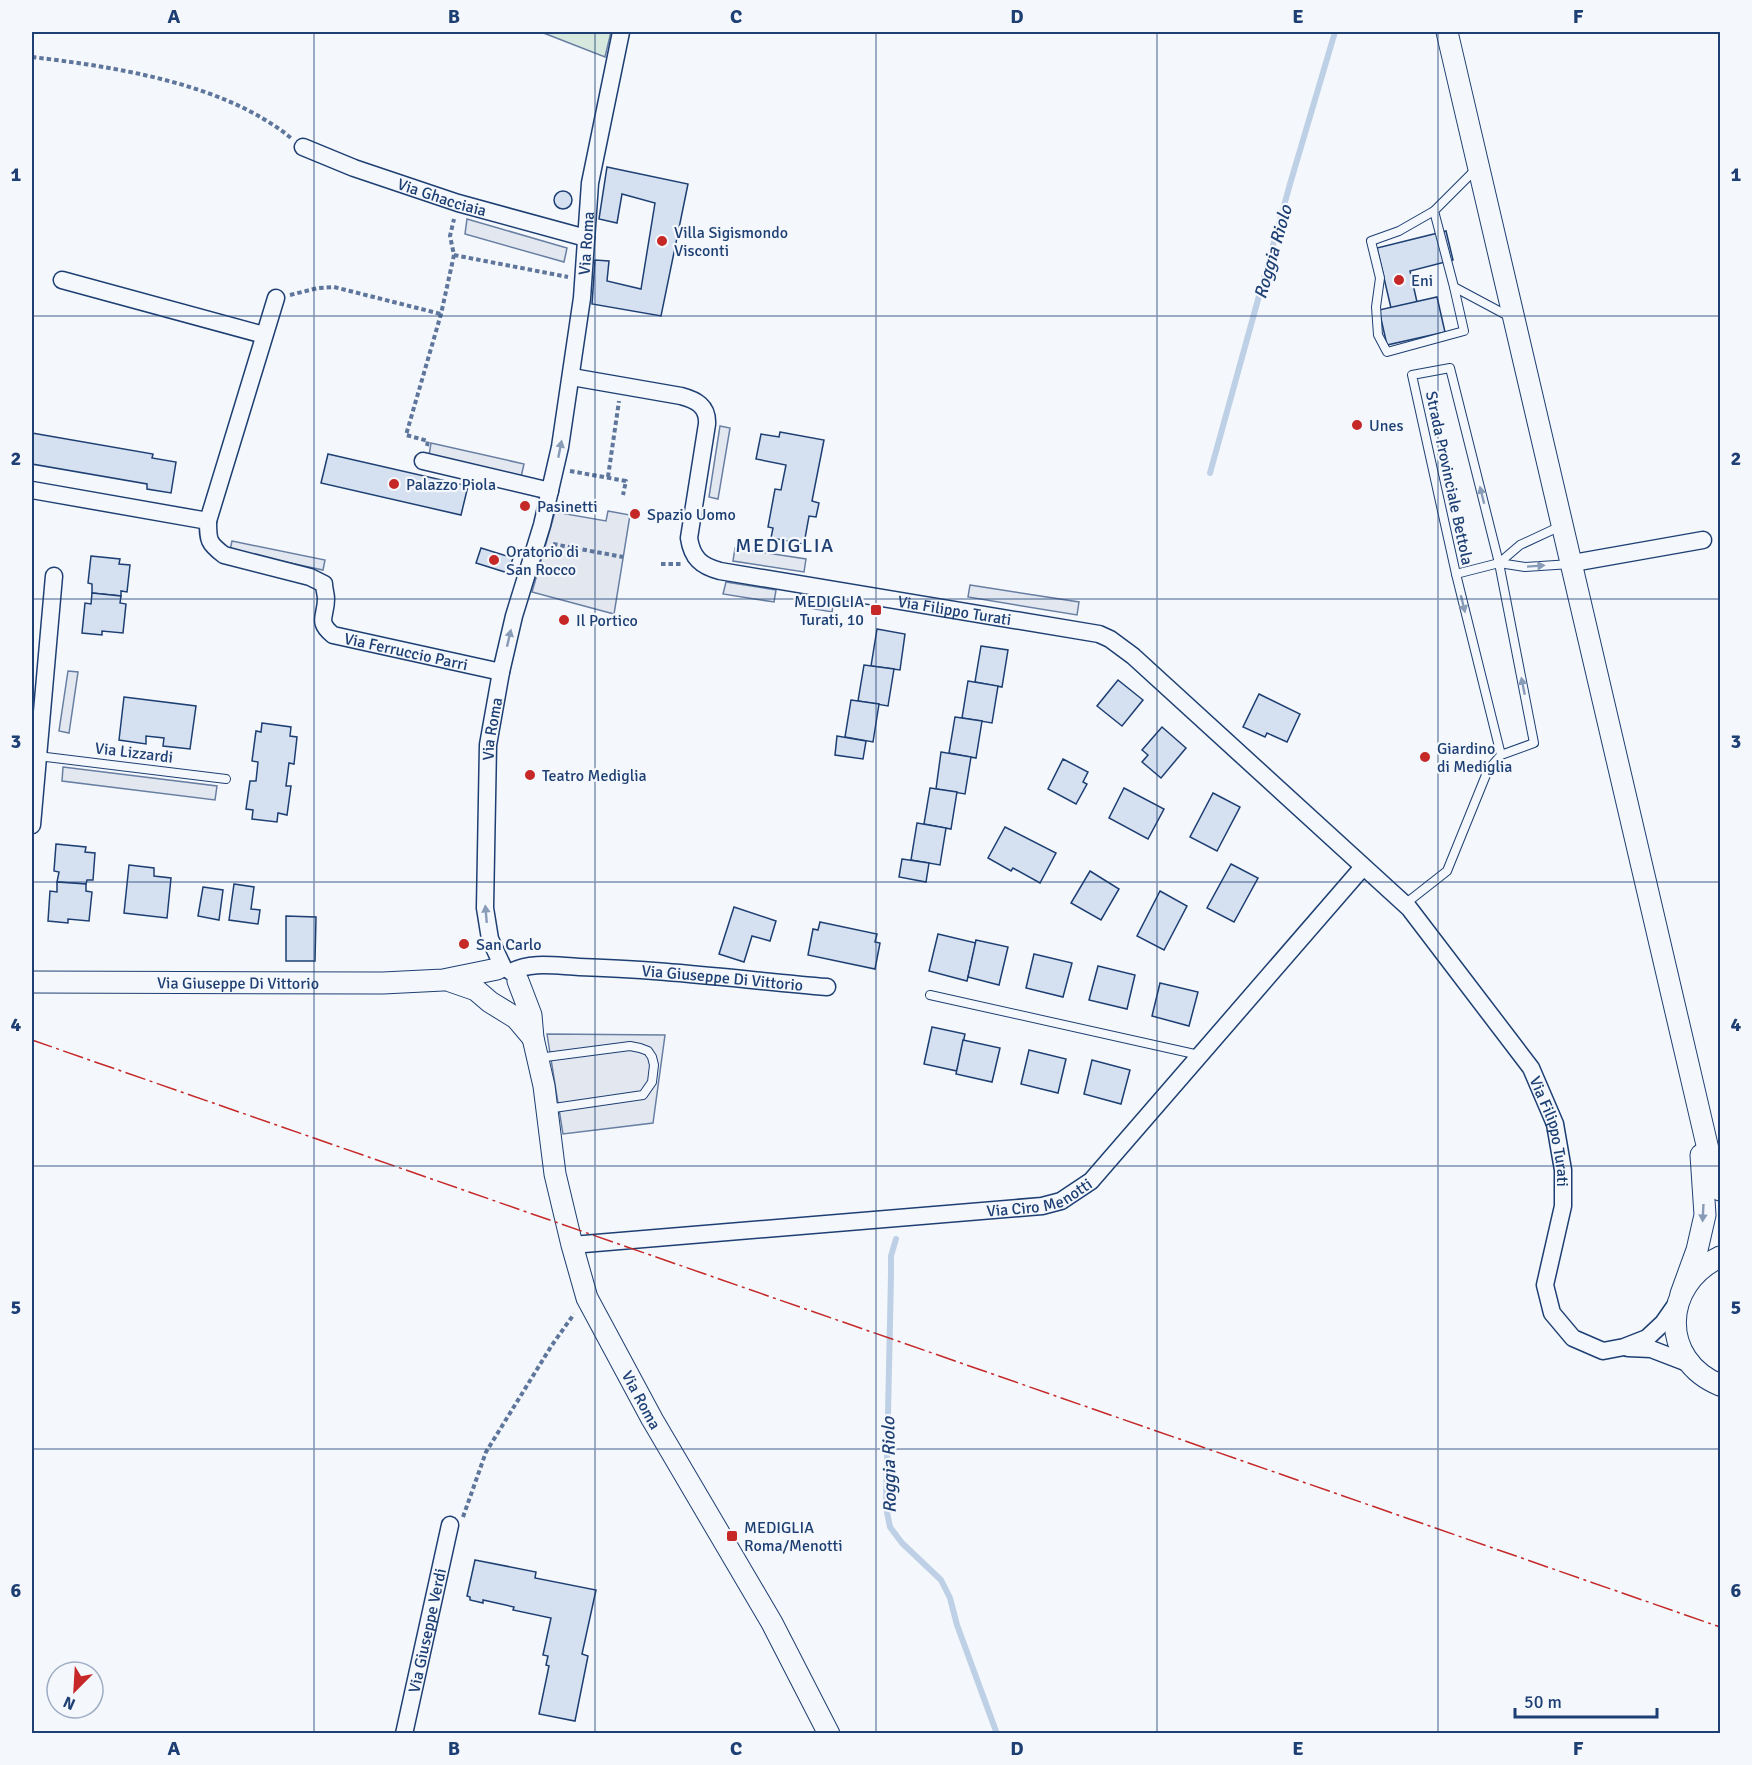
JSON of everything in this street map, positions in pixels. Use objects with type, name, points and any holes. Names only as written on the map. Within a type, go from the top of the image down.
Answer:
[{"type":"street","name":"Via Roma","points":[[621,32],[590,183],[584,280],[572,377],[556,468],[514,616],[488,744],[485,908],[490,939],[529,1009],[547,1109],[555,1174],[587,1298],[652,1419],[772,1623],[829,1734]]},
{"type":"street","points":[[1447,32],[1573,563],[1711,1162],[1720,1190]]},
{"type":"street","name":"Via Ghacciaia","points":[[303,147],[354,168],[458,203],[586,238]]},
{"type":"street","points":[[62,280],[264,335]]},
{"type":"street","points":[[32,490],[208,521],[276,298]]},
{"type":"street","name":"Via Filippo Turati","points":[[572,377],[687,398],[697,402],[705,409],[707,424],[689,538],[694,555],[702,564],[710,568],[1092,632],[1105,636],[1133,656],[1405,904],[1532,1068],[1555,1124],[1563,1170],[1563,1206],[1545,1285],[1552,1313],[1573,1338],[1603,1351],[1624,1347],[1647,1338],[1663,1323],[1679,1299]]},
{"type":"street","points":[[423,461],[550,491]]},
{"type":"street","name":"Via Ferruccio Parri","points":[[208,521],[208,540],[224,555],[310,577],[324,584],[326,598],[322,621],[326,630],[333,635],[501,672]]},
{"type":"street","points":[[1573,563],[1703,540]]},
{"type":"street","points":[[32,825],[54,576]]},
{"type":"street","name":"Via Ciro Menotti","points":[[572,1245],[1042,1206],[1061,1201],[1091,1181],[1363,867]]},
{"type":"street","name":"Via Giuseppe Di Vittorio","points":[[32,982],[369,984],[443,980],[507,973],[521,966],[536,965],[610,968],[827,987]]},
{"type":"street","points":[[490,1001],[505,1005],[513,1001],[519,991],[507,973],[488,974],[483,981],[483,991],[490,1001],[516,1018],[536,1048]]},
{"type":"street","name":"Via Giuseppe Di Vittorio","points":[[443,980],[470,987],[490,1001]]},
{"type":"street","points":[[1695,1092],[1705,1215],[1697,1250],[1679,1299],[1675,1324],[1679,1345],[1690,1364],[1716,1385]]},
{"type":"street","points":[[1679,1299],[1691,1277],[1706,1264],[1720,1257]]},
{"type":"street","name":"Via Filippo Turati","points":[[1624,1347],[1651,1349],[1690,1364]]},
{"type":"street","name":"Via Giuseppe Verdi","points":[[404,1734],[450,1526]]},
{"type":"lane","points":[[1434,211],[1464,331],[1387,352],[1378,335],[1376,307],[1380,278],[1371,241],[1399,231],[1434,211],[1479,166]]},
{"type":"lane","points":[[1454,287],[1515,319]]},
{"type":"lane","name":"Strada Provinciale Bettola","points":[[1450,368],[1499,563],[1534,743],[1501,755],[1456,574],[1412,375],[1450,368]]},
{"type":"lane","points":[[1499,563],[1520,545],[1563,525]]},
{"type":"lane","points":[[1456,574],[1499,563],[1525,567],[1573,563]]},
{"type":"lane","points":[[1405,904],[1448,871],[1488,770],[1501,755]]},
{"type":"lane","name":"Via Lizzardi","points":[[38,756],[226,779]]},
{"type":"lane","points":[[930,995],[1200,1056]]},
{"type":"lane","points":[[536,1048],[630,1046],[648,1051],[652,1057],[652,1082],[643,1095],[636,1098],[547,1109]]},
{"type":"path","points":[[32,57],[107,66],[207,92],[249,111],[280,129],[303,147]]},
{"type":"path","points":[[423,461],[428,441],[406,435],[441,314],[454,255],[450,236],[458,203]]},
{"type":"path","points":[[454,255],[584,280]]},
{"type":"path","points":[[276,298],[318,288],[334,287],[441,314]]},
{"type":"path","points":[[608,477],[622,386]]},
{"type":"path","points":[[556,468],[626,481],[623,495]]},
{"type":"path","points":[[537,540],[623,557]]},
{"type":"path","points":[[450,1526],[461,1521],[466,1512],[486,1452],[500,1428],[552,1345],[587,1298]]},
{"type":"shaded area","points":[[541,32],[611,32],[605,57]]},
{"type":"shaded area","points":[[467,219],[567,248],[564,262],[465,234]]},
{"type":"shaded area","points":[[720,426],[730,428],[718,499],[709,497]]},
{"type":"shaded area","points":[[431,443],[524,464],[521,477],[429,456]]},
{"type":"shaded area","points":[[608,511],[630,515],[614,614],[532,592],[555,512],[606,521]]},
{"type":"shaded area","points":[[232,541],[325,560],[323,570],[230,550]]},
{"type":"shaded area","points":[[735,548],[806,559],[804,572],[733,561]]},
{"type":"shaded area","points":[[726,582],[776,590],[774,602],[723,594]]},
{"type":"shaded area","points":[[970,585],[1079,602],[1077,615],[968,597]]},
{"type":"shaded area","points":[[799,594],[834,600],[832,612],[797,606]]},
{"type":"shaded area","points":[[68,671],[78,672],[69,733],[59,731]]},
{"type":"shaded area","points":[[63,767],[217,786],[215,800],[62,781]]},
{"type":"shaded area","points":[[547,1034],[665,1035],[653,1123],[563,1134]]},
{"type":"building","name":"Villa Sigismondo Visconti","points":[[607,167],[688,184],[661,316],[592,304],[595,260],[609,261],[607,281],[641,289],[655,203],[622,194],[617,223],[599,219]]},
{"type":"building","points":[[563,191],[569,194],[572,200],[569,206],[563,209],[557,206],[554,200],[557,194]]},
{"type":"building","points":[[1446,231],[1453,260],[1410,271],[1417,302],[1391,308],[1377,248]]},
{"type":"building","points":[[1437,297],[1445,332],[1387,345],[1379,310]]},
{"type":"building","points":[[780,432],[824,440],[812,501],[819,503],[816,517],[809,516],[804,544],[771,538],[773,528],[768,527],[775,489],[781,490],[786,465],[756,459],[761,434],[779,437]]},
{"type":"building","points":[[32,433],[153,454],[152,458],[176,462],[171,493],[147,489],[147,484],[32,464]]},
{"type":"building","name":"Palazzo Piola","points":[[328,454],[468,486],[461,515],[321,483]]},
{"type":"building","name":"Oratorio di San Rocco","points":[[481,548],[513,558],[508,573],[476,563]]},
{"type":"building","points":[[91,556],[120,559],[119,564],[130,565],[127,592],[121,591],[121,596],[92,593],[92,584],[88,583]]},
{"type":"building","points":[[92,593],[121,596],[120,603],[126,604],[123,633],[102,631],[102,635],[82,633],[85,603],[91,604]]},
{"type":"building","points":[[877,629],[905,634],[900,670],[871,666]]},
{"type":"building","points":[[981,646],[1008,650],[1002,687],[975,682]]},
{"type":"building","points":[[864,665],[894,669],[888,706],[858,701]]},
{"type":"building","points":[[1118,680],[1143,700],[1122,726],[1097,706]]},
{"type":"building","points":[[968,681],[998,686],[992,723],[962,718]]},
{"type":"building","points":[[1259,694],[1300,714],[1287,742],[1267,733],[1265,737],[1243,727]]},
{"type":"building","points":[[124,697],[196,706],[190,749],[163,746],[164,738],[146,736],[146,744],[119,740]]},
{"type":"building","points":[[851,700],[879,704],[873,742],[845,737]]},
{"type":"building","points":[[955,717],[982,721],[976,758],[949,753]]},
{"type":"building","points":[[262,723],[291,727],[290,736],[297,737],[294,764],[289,763],[286,786],[291,786],[287,815],[278,813],[277,822],[252,819],[253,810],[246,809],[250,781],[256,781],[258,762],[252,761],[256,731],[261,732]]},
{"type":"building","points":[[1162,727],[1186,748],[1161,778],[1142,762],[1148,755],[1142,750]]},
{"type":"building","points":[[837,736],[866,741],[863,759],[835,755]]},
{"type":"building","points":[[941,752],[971,757],[965,794],[936,789]]},
{"type":"building","points":[[1063,759],[1088,772],[1083,782],[1087,784],[1076,804],[1048,789]]},
{"type":"building","points":[[930,788],[957,792],[951,829],[924,824]]},
{"type":"building","points":[[1124,788],[1164,809],[1148,839],[1109,818]]},
{"type":"building","points":[[1213,793],[1240,807],[1217,851],[1190,837]]},
{"type":"building","points":[[917,823],[946,828],[940,865],[911,860]]},
{"type":"building","points":[[1005,827],[1056,853],[1040,883],[1013,868],[1011,871],[988,858]]},
{"type":"building","points":[[56,844],[86,847],[85,852],[95,853],[93,880],[87,880],[86,884],[57,882],[59,872],[54,871]]},
{"type":"building","points":[[902,859],[929,863],[926,882],[899,877]]},
{"type":"building","points":[[1231,864],[1258,878],[1234,922],[1207,908]]},
{"type":"building","points":[[129,865],[154,868],[154,876],[171,878],[167,918],[124,913]]},
{"type":"building","points":[[1090,871],[1119,889],[1101,920],[1071,903]]},
{"type":"building","points":[[57,882],[86,884],[86,891],[92,892],[89,921],[68,919],[68,923],[48,921],[50,891],[57,892]]},
{"type":"building","points":[[234,884],[254,887],[251,909],[260,910],[258,924],[229,920]]},
{"type":"building","points":[[203,887],[223,890],[219,920],[198,916]]},
{"type":"building","points":[[1160,891],[1187,906],[1164,950],[1137,936]]},
{"type":"building","points":[[734,907],[776,921],[770,941],[752,936],[744,962],[719,954]]},
{"type":"building","points":[[286,916],[316,917],[315,961],[286,961]]},
{"type":"building","points":[[820,922],[877,934],[875,942],[880,943],[875,969],[808,955],[813,929],[818,930]]},
{"type":"building","points":[[938,934],[976,943],[967,981],[929,971]]},
{"type":"building","points":[[976,940],[1008,947],[999,985],[968,977]]},
{"type":"building","points":[[1034,954],[1072,963],[1063,997],[1026,988]]},
{"type":"building","points":[[1098,966],[1135,975],[1127,1009],[1089,1000]]},
{"type":"building","points":[[1160,983],[1198,992],[1189,1026],[1152,1016]]},
{"type":"building","points":[[932,1027],[965,1034],[957,1071],[924,1064]]},
{"type":"building","points":[[963,1040],[1000,1048],[992,1082],[956,1074]]},
{"type":"building","points":[[1029,1050],[1066,1059],[1058,1093],[1021,1084]]},
{"type":"building","points":[[1092,1060],[1130,1070],[1121,1104],[1084,1094]]},
{"type":"building","points":[[475,1560],[536,1572],[535,1578],[596,1590],[582,1654],[588,1656],[575,1721],[539,1714],[549,1666],[546,1665],[548,1656],[543,1655],[551,1618],[513,1610],[514,1607],[483,1600],[483,1603],[470,1600],[467,1596]]},
{"type":"waterway","name":"Roggia Riolo","points":[[1210,473],[1290,184],[1335,32]]},
{"type":"waterway","name":"Roggia Riolo","points":[[896,1239],[891,1256],[886,1507],[890,1527],[902,1543],[941,1580],[950,1598],[957,1625],[997,1734]]},
{"type":"power","points":[[32,1040],[1720,1627]]},
{"type":"place","name":"Villa Sigismondo Visconti","points":[[662,241]]},
{"type":"place","name":"Eni","points":[[1399,280]]},
{"type":"place","name":"Unes","points":[[1357,425]]},
{"type":"place","name":"Palazzo Piola","points":[[394,484]]},
{"type":"place","name":"Pasinetti","points":[[525,506]]},
{"type":"place","name":"Spazio Uomo","points":[[635,514]]},
{"type":"place","name":"Oratorio di San Rocco","points":[[494,560]]},
{"type":"place","name":"MEDIGLIA Turati, 10","points":[[876,610]]},
{"type":"place","name":"Il Portico","points":[[564,620]]},
{"type":"place","name":"Giardino di Mediglia","points":[[1425,757]]},
{"type":"place","name":"Teatro Mediglia","points":[[530,775]]},
{"type":"place","name":"San Carlo","points":[[464,944]]},
{"type":"place","name":"MEDIGLIA Roma/Menotti","points":[[732,1536]]},
{"type":"district","name":"MEDIGLIA","points":[[785,545]]}]
